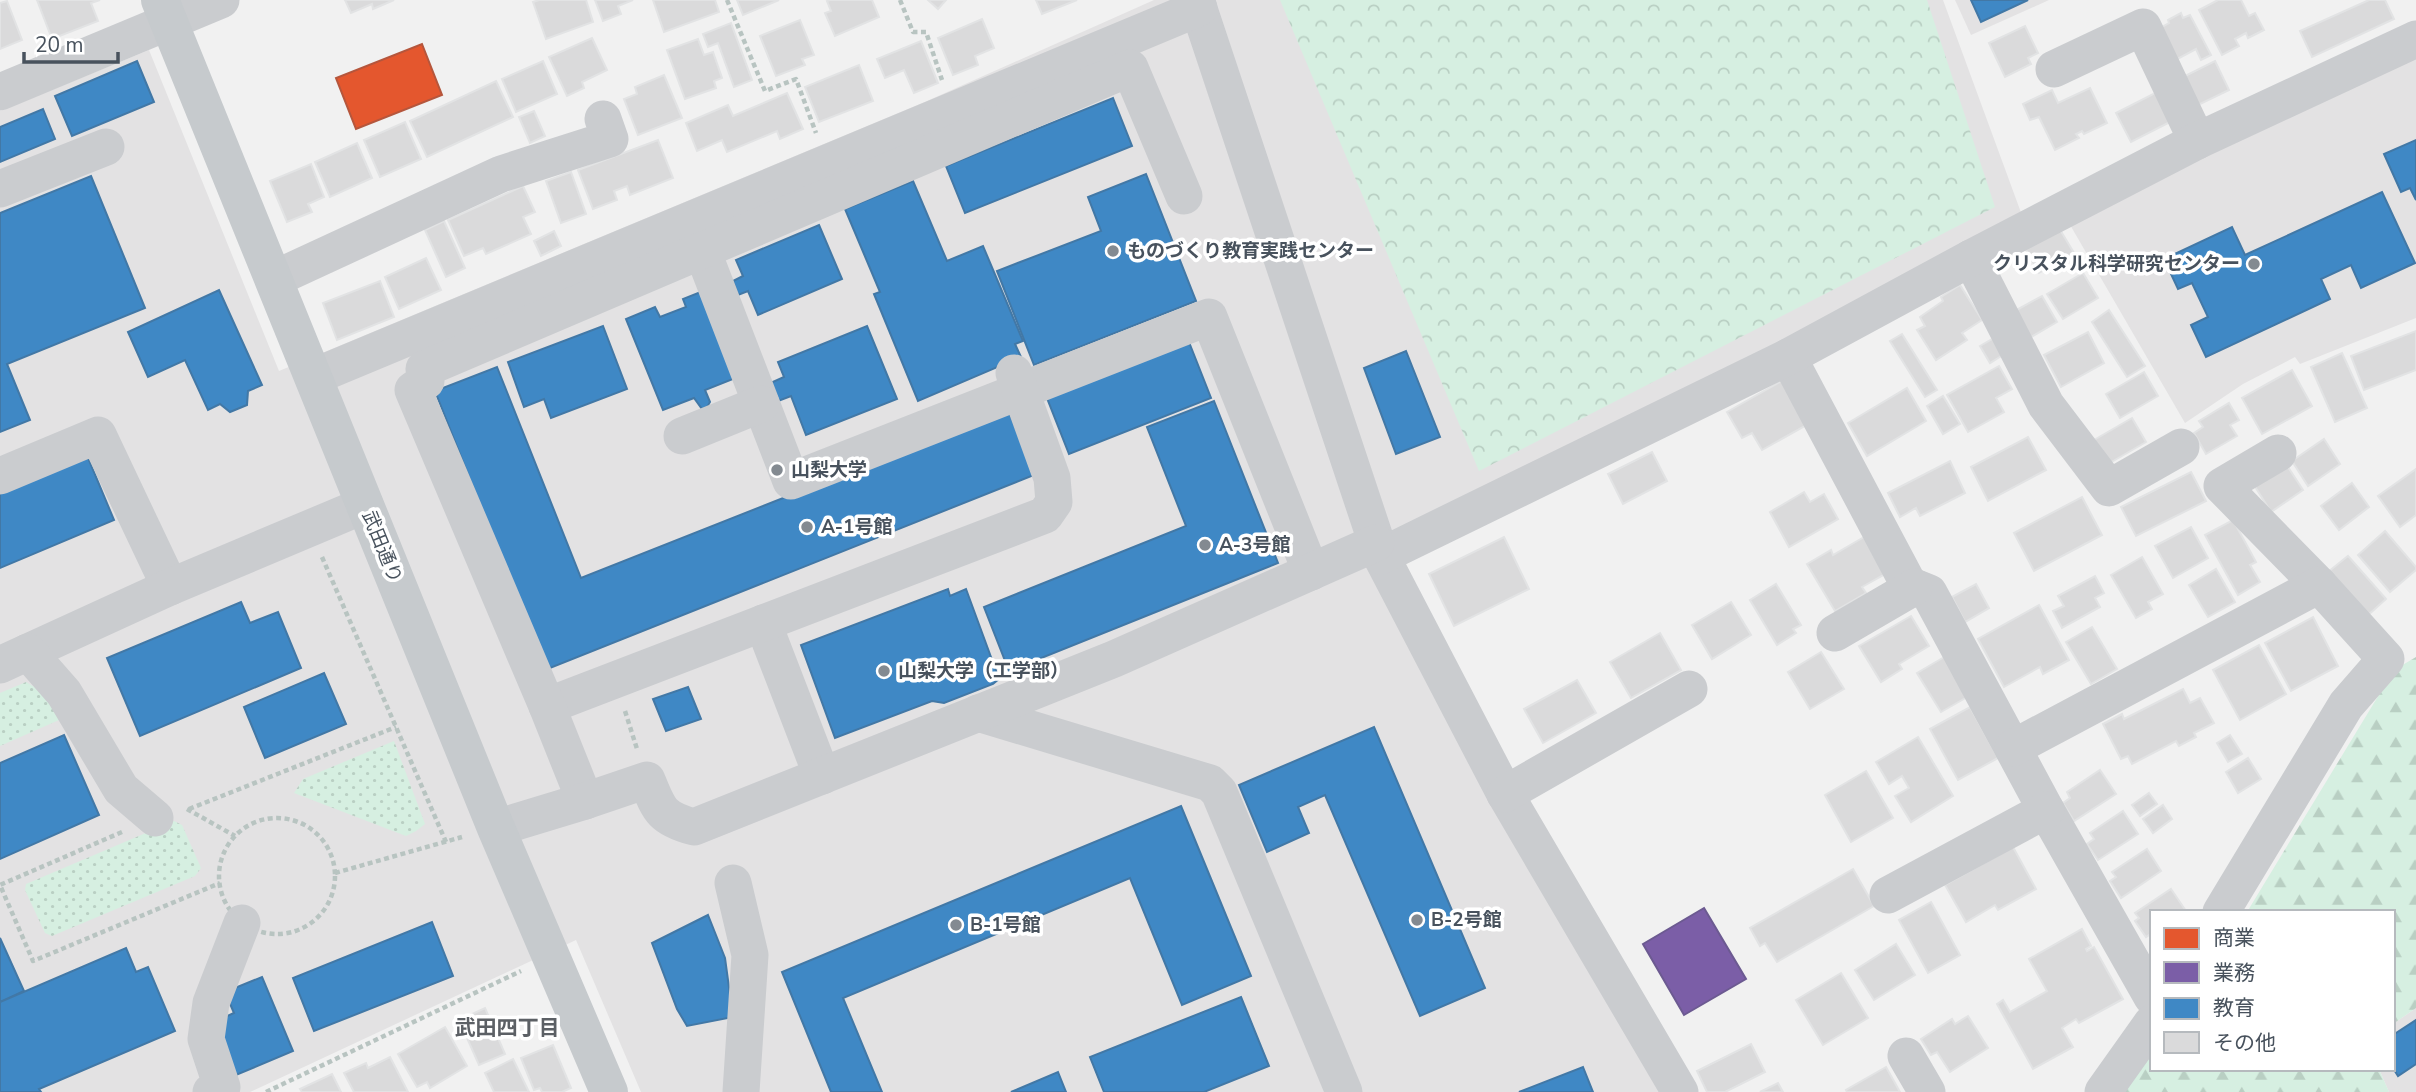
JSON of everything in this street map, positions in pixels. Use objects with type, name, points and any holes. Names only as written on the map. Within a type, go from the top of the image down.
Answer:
[{"type":"main road","name":"武田通り","points":[[164,11],[496,828],[606,1091]]},
{"type":"street","points":[[0,92],[164,11],[221,0]]},
{"type":"street","points":[[313,377],[953,111],[1197,4],[1379,550],[1504,794],[1680,1092]]},
{"type":"street","points":[[2054,69],[2143,27],[2197,141]]},
{"type":"street","points":[[496,828],[585,802],[647,780],[659,809],[676,822],[714,832],[821,776],[1114,659],[1311,572],[1379,550],[1788,357],[1970,258],[2197,141],[2416,39]]},
{"type":"street","points":[[585,802],[413,390],[426,381],[424,369],[1130,68],[1184,196]]},
{"type":"street","points":[[274,279],[501,174],[610,139],[603,120]]},
{"type":"street","points":[[0,189],[106,147]]},
{"type":"street","points":[[702,250],[791,481],[1017,382],[1209,317],[1311,572]]},
{"type":"street","points":[[1970,258],[2046,405],[2109,488],[2181,447]]},
{"type":"street","points":[[1788,357],[1909,585],[1929,593],[2046,810],[2150,993]]},
{"type":"street","points":[[547,706],[1045,515],[1054,502],[1052,478],[1017,382]]},
{"type":"street","points":[[682,436],[761,404]]},
{"type":"street","points":[[0,476],[98,435],[170,587]]},
{"type":"street","points":[[2222,910],[2346,705],[2386,659],[2319,585],[2222,486],[2278,453]]},
{"type":"street","points":[[14,659],[170,587],[365,505]]},
{"type":"street","points":[[2013,748],[2319,585]]},
{"type":"street","points":[[1835,633],[1914,587]]},
{"type":"street","points":[[764,623],[821,776]]},
{"type":"street","points":[[14,659],[64,693],[121,789],[172,813]]},
{"type":"street","points":[[1504,794],[1689,689]]},
{"type":"street","points":[[978,713],[1210,783],[1219,792],[1345,1092]]},
{"type":"street","points":[[1888,895],[2046,810]]},
{"type":"street","points":[[733,883],[751,955],[741,1092]]},
{"type":"street","points":[[212,1092],[222,1087],[206,1039],[211,1003],[242,923]]},
{"type":"street","points":[[2102,1092],[2150,1026]]},
{"type":"street","points":[[1906,1056],[1927,1092]]},
{"type":"path","points":[[727,0],[765,91],[796,79],[827,163]]},
{"type":"path","points":[[900,0],[913,32],[926,32],[953,111]]},
{"type":"path","points":[[310,528],[446,842]]},
{"type":"path","points":[[615,680],[647,780]]},
{"type":"path","points":[[220,883],[33,961],[0,885],[172,813],[396,727]]},
{"type":"path","points":[[172,813],[235,836]]},
{"type":"path","points":[[270,819],[289,820],[307,827],[321,839],[331,855],[335,873],[333,891],[325,908],[312,922],[296,931],[277,934],[259,932],[242,923],[229,910],[221,892],[219,872],[223,853],[235,836],[251,824],[270,819]]},
{"type":"path","points":[[335,873],[496,828]]},
{"type":"path","points":[[266,1092],[552,957]]},
{"type":"shaded area","name":"山梨大学","points":[[1154,0],[1943,0],[2023,218],[1372,569],[1665,1092],[641,1092],[576,940],[250,1092],[0,1092],[0,111],[149,50],[279,371],[927,101]]},
{"type":"shaded area","points":[[1955,0],[2049,0],[1971,35]]},
{"type":"shaded area","name":"クリスタル科学研究センター","points":[[2416,39],[2416,318],[2300,364],[2295,357],[2243,384],[2185,423],[2062,211]]},
{"type":"shaded area","points":[[2416,1008],[2416,1092],[2389,1092],[2380,1071],[2395,1071],[2395,1023]]},
{"type":"green space","points":[[1280,0],[1927,0],[1995,207],[1479,471]]},
{"type":"green space","points":[[2416,657],[2416,1008],[2395,1023],[2395,910],[2248,910],[2394,670]]},
{"type":"green space","points":[[26,682],[51,697],[59,720],[0,746],[0,693]]},
{"type":"green space","points":[[394,741],[425,824],[416,831],[406,836],[294,793],[303,779]]},
{"type":"green space","points":[[174,821],[182,825],[201,868],[195,876],[52,936],[45,933],[25,890],[26,884]]},
{"type":"green space","points":[[2150,1049],[2150,1071],[2380,1071],[2389,1092],[2119,1092]]},
{"type":"building: 商業","points":[[422,44],[442,95],[356,129],[336,78]]},
{"type":"building: 業務","points":[[1704,908],[1746,979],[1684,1015],[1643,944]]},
{"type":"building: 教育","points":[[1971,0],[2028,0],[1981,22]]},
{"type":"building: 教育","points":[[137,61],[154,102],[72,136],[55,96]]},
{"type":"building: 教育","points":[[1113,98],[1132,146],[965,213],[946,166]]},
{"type":"building: 教育","points":[[43,109],[55,139],[0,162],[0,127]]},
{"type":"building: 教育","points":[[2416,140],[2416,200],[2410,188],[2401,192],[2384,154]]},
{"type":"building: 教育","name":"ものづくり教育実践センター","points":[[1146,174],[1196,301],[1034,365],[997,271],[1101,231],[1088,197]]},
{"type":"building: 教育","points":[[91,176],[145,308],[7,364],[30,420],[0,432],[0,213]]},
{"type":"building: 教育","points":[[913,181],[947,261],[983,246],[1023,341],[1015,344],[1021,357],[918,401],[874,294],[880,292],[845,209]]},
{"type":"building: 教育","points":[[2382,192],[2415,263],[2361,288],[2351,265],[2321,279],[2330,299],[2206,357],[2191,325],[2208,317],[2192,283],[2178,289],[2164,259],[2232,227],[2245,255]]},
{"type":"building: 教育","points":[[819,225],[842,279],[758,315],[748,291],[738,295],[733,281],[743,276],[736,260]]},
{"type":"building: 教育","points":[[708,289],[743,375],[705,390],[710,402],[707,407],[702,409],[694,398],[663,410],[626,319],[655,307],[660,317],[686,307],[683,299]]},
{"type":"building: 教育","points":[[219,290],[262,385],[248,391],[247,405],[230,412],[220,404],[208,410],[185,360],[148,377],[128,332]]},
{"type":"building: 教育","points":[[603,326],[627,389],[551,418],[544,399],[524,407],[508,362]]},
{"type":"building: 教育","points":[[867,326],[897,399],[806,435],[791,396],[773,403],[766,385],[784,377],[778,362]]},
{"type":"building: 教育","points":[[1187,337],[1211,398],[1069,454],[1045,393]]},
{"type":"building: 教育","points":[[1406,351],[1440,437],[1396,454],[1364,368]]},
{"type":"building: 教育","name":"A-1号館","points":[[497,367],[581,578],[1008,409],[1034,475],[545,670],[435,391]]},
{"type":"building: 教育","name":"A-3号館","points":[[1214,401],[1278,563],[1009,671],[984,607],[1186,526],[1147,427]]},
{"type":"building: 教育","points":[[86,453],[114,520],[0,568],[0,489]]},
{"type":"building: 教育","points":[[948,589],[950,596],[966,589],[999,679],[993,684],[944,703],[932,701],[835,738],[801,645]]},
{"type":"building: 教育","points":[[241,602],[250,623],[278,612],[301,668],[140,736],[107,658]]},
{"type":"building: 教育","points":[[324,673],[346,724],[265,758],[244,707]]},
{"type":"building: 教育","points":[[688,687],[701,719],[666,731],[653,699]]},
{"type":"building: 教育","name":"B-2号館","points":[[1374,727],[1485,988],[1420,1016],[1325,795],[1298,807],[1309,833],[1267,852],[1239,785]]},
{"type":"building: 教育","points":[[64,735],[99,815],[0,859],[0,763]]},
{"type":"building: 教育","name":"B-1号館","points":[[1181,806],[1251,976],[1182,1005],[1130,878],[843,998],[882,1092],[831,1092],[782,972]]},
{"type":"building: 教育","points":[[708,915],[725,958],[733,1017],[687,1026],[677,1009],[652,943]]},
{"type":"building: 教育","points":[[432,922],[453,976],[314,1031],[293,978]]},
{"type":"building: 教育","points":[[0,938],[24,991],[0,1002]]},
{"type":"building: 教育","points":[[126,948],[136,972],[148,967],[175,1031],[39,1089],[41,1092],[0,1092],[0,1002]]},
{"type":"building: 教育","points":[[262,977],[293,1051],[236,1075],[214,1022],[234,1013],[225,992]]},
{"type":"building: 教育","points":[[1241,997],[1269,1066],[1204,1092],[1104,1092],[1090,1057]]},
{"type":"building: 教育","points":[[2416,1020],[2416,1064],[2398,1076],[2395,1071],[2395,1034]]},
{"type":"building: 教育","points":[[1583,1067],[1593,1092],[1519,1092]]},
{"type":"building: 教育","points":[[1058,1072],[1066,1092],[1011,1092]]},
{"type":"building: その他","points":[[37,0],[100,0],[91,3],[98,21],[52,39]]},
{"type":"building: その他","points":[[345,0],[394,0],[373,9],[372,4],[351,13]]},
{"type":"building: その他","points":[[586,0],[593,22],[546,39],[533,2]]},
{"type":"building: その他","points":[[595,0],[633,0],[618,6],[621,14],[603,21]]},
{"type":"building: その他","points":[[653,0],[715,0],[719,12],[664,32]]},
{"type":"building: その他","points":[[737,0],[779,0],[743,15]]},
{"type":"building: その他","points":[[872,0],[879,17],[835,36],[825,13],[831,11],[827,1]]},
{"type":"building: その他","points":[[928,0],[946,0],[938,9]]},
{"type":"building: その他","points":[[1036,0],[1077,0],[1042,14]]},
{"type":"building: その他","points":[[2218,0],[2241,0],[2249,16],[2255,13],[2264,30],[2248,38],[2246,33],[2235,39],[2239,46],[2222,55],[2199,10]]},
{"type":"building: その他","points":[[2369,0],[2385,0],[2394,19],[2312,57],[2300,31]]},
{"type":"building: その他","points":[[7,1],[22,40],[0,49],[0,3]]},
{"type":"building: その他","points":[[2181,13],[2183,18],[2190,15],[2211,55],[2201,60],[2196,49],[2172,62],[2155,31]]},
{"type":"building: その他","points":[[982,19],[994,48],[975,56],[978,65],[953,75],[938,38]]},
{"type":"building: その他","points":[[800,20],[814,55],[802,59],[805,65],[776,76],[760,36]]},
{"type":"building: その他","points":[[731,23],[752,80],[734,87],[718,43],[708,47],[703,34]]},
{"type":"building: その他","points":[[2025,26],[2038,53],[2028,58],[2031,64],[2005,77],[1989,43]]},
{"type":"building: その他","points":[[592,38],[607,70],[582,82],[584,88],[567,96],[549,57]]},
{"type":"building: その他","points":[[698,39],[704,55],[713,52],[722,78],[714,81],[716,88],[685,99],[667,50]]},
{"type":"building: その他","points":[[921,41],[938,83],[914,93],[904,70],[885,78],[877,59]]},
{"type":"building: その他","points":[[543,61],[557,94],[516,112],[502,79]]},
{"type":"building: その他","points":[[2215,61],[2229,90],[2192,108],[2179,79]]},
{"type":"building: その他","points":[[859,65],[873,101],[819,122],[805,87]]},
{"type":"building: その他","points":[[664,75],[682,118],[638,135],[624,99],[637,94],[635,87]]},
{"type":"building: その他","points":[[496,81],[513,117],[427,157],[410,121]]},
{"type":"building: その他","points":[[2090,88],[2107,123],[2084,134],[2082,131],[2076,134],[2079,138],[2055,150],[2039,117],[2030,120],[2023,104],[2052,90],[2058,103]]},
{"type":"building: その他","points":[[2157,92],[2172,121],[2131,142],[2116,113]]},
{"type":"building: その他","points":[[787,93],[803,129],[780,139],[777,131],[727,152],[722,140],[697,151],[686,123],[728,105],[733,116]]},
{"type":"building: その他","points":[[534,111],[545,136],[530,143],[519,117]]},
{"type":"building: その他","points":[[405,122],[421,159],[380,177],[364,140]]},
{"type":"building: その他","points":[[658,140],[673,178],[630,195],[627,186],[614,191],[617,200],[593,209],[578,170]]},
{"type":"building: その他","points":[[357,143],[372,178],[330,197],[315,162]]},
{"type":"building: その他","points":[[311,164],[324,197],[308,204],[312,212],[287,222],[270,181]]},
{"type":"building: その他","points":[[571,172],[586,214],[561,223],[546,181]]},
{"type":"building: その他","points":[[523,186],[535,212],[523,217],[531,234],[486,254],[483,248],[464,256],[448,220]]},
{"type":"building: その他","points":[[444,221],[465,268],[446,277],[425,230]]},
{"type":"building: その他","points":[[2059,228],[2074,253],[2039,273],[2025,248]]},
{"type":"building: その他","points":[[554,231],[561,246],[541,256],[534,241]]},
{"type":"building: その他","points":[[426,258],[441,290],[399,309],[385,277]]},
{"type":"building: その他","points":[[2083,273],[2098,298],[2063,319],[2047,294]]},
{"type":"building: その他","points":[[380,281],[394,317],[337,340],[323,303]]},
{"type":"building: その他","points":[[1960,285],[1982,320],[1962,333],[1967,340],[1936,360],[1917,330],[1925,326],[1920,317],[1943,301],[1941,297]]},
{"type":"building: その他","points":[[2042,296],[2057,322],[2026,340],[2011,313]]},
{"type":"building: その他","points":[[2109,310],[2145,366],[2127,377],[2092,322]]},
{"type":"building: その他","points":[[2416,331],[2416,370],[2364,390],[2351,356]]},
{"type":"building: その他","points":[[2088,332],[2104,363],[2061,387],[2044,355]]},
{"type":"building: その他","points":[[1902,334],[1937,390],[1925,397],[1890,341]]},
{"type":"building: その他","points":[[1994,338],[2003,355],[1990,363],[1980,346]]},
{"type":"building: その他","points":[[2342,353],[2367,408],[2335,422],[2311,367]]},
{"type":"building: その他","points":[[1999,366],[2012,389],[1996,398],[2004,412],[1968,432],[1947,395]]},
{"type":"building: その他","points":[[2292,370],[2312,406],[2262,434],[2242,398]]},
{"type":"building: その他","points":[[2144,372],[2158,396],[2120,418],[2106,394]]},
{"type":"building: その他","points":[[1785,379],[1810,423],[1762,450],[1752,433],[1742,438],[1727,412]]},
{"type":"building: その他","points":[[1907,388],[1926,421],[1867,456],[1848,423]]},
{"type":"building: その他","points":[[1943,396],[1960,424],[1943,434],[1927,406]]},
{"type":"building: その他","points":[[2229,403],[2239,420],[2230,425],[2237,436],[2206,454],[2194,433],[2203,427],[2199,421]]},
{"type":"building: その他","points":[[2132,418],[2146,442],[2108,464],[2094,440]]},
{"type":"building: その他","points":[[2028,437],[2046,470],[1988,501],[1971,467]]},
{"type":"building: その他","points":[[2324,439],[2340,464],[2308,486],[2292,461]]},
{"type":"building: その他","points":[[1652,452],[1667,481],[1623,504],[1608,474]]},
{"type":"building: その他","points":[[1950,461],[1965,493],[1920,516],[1916,508],[1900,517],[1888,493]]},
{"type":"building: その他","points":[[2286,464],[2303,490],[2271,512],[2254,485]]},
{"type":"building: その他","points":[[2416,469],[2416,515],[2400,527],[2378,496]]},
{"type":"building: その他","points":[[2191,472],[2206,501],[2136,536],[2121,507]]},
{"type":"building: その他","points":[[2352,483],[2369,507],[2339,530],[2321,506]]},
{"type":"building: その他","points":[[1804,492],[1810,502],[1824,494],[1838,519],[1789,547],[1770,512]]},
{"type":"building: その他","points":[[2082,497],[2102,535],[2034,571],[2014,533]]},
{"type":"building: その他","points":[[2233,520],[2256,562],[2250,565],[2260,582],[2238,595],[2205,535]]},
{"type":"building: その他","points":[[2191,527],[2208,558],[2173,578],[2155,546]]},
{"type":"building: その他","points":[[2385,531],[2416,567],[2416,570],[2390,592],[2358,555]]},
{"type":"building: その他","points":[[1504,537],[1529,589],[1454,626],[1429,574]]},
{"type":"building: その他","points":[[1864,537],[1885,574],[1862,587],[1866,593],[1835,611],[1807,564],[1831,550],[1833,555]]},
{"type":"building: その他","points":[[2348,556],[2386,599],[2367,616],[2328,572]]},
{"type":"building: その他","points":[[2142,557],[2163,594],[2148,602],[2152,609],[2136,618],[2111,575]]},
{"type":"building: その他","points":[[2216,569],[2235,602],[2208,617],[2189,585]]},
{"type":"building: その他","points":[[2095,576],[2104,593],[2095,598],[2100,607],[2062,628],[2053,611],[2064,606],[2058,596]]},
{"type":"building: その他","points":[[1776,584],[1801,625],[1793,629],[1796,633],[1777,645],[1750,600]]},
{"type":"building: その他","points":[[1976,584],[1989,608],[1965,622],[1952,597]]},
{"type":"building: その他","points":[[1731,602],[1751,635],[1712,659],[1692,625]]},
{"type":"building: その他","points":[[2039,605],[2069,660],[2043,674],[2040,667],[2004,687],[1978,639]]},
{"type":"building: その他","points":[[1911,616],[1929,646],[1899,664],[1902,669],[1881,682],[1859,646]]},
{"type":"building: その他","points":[[2313,617],[2338,666],[2291,691],[2265,643]]},
{"type":"building: その他","points":[[2092,627],[2117,669],[2091,684],[2066,642]]},
{"type":"building: その他","points":[[1660,633],[1681,670],[1631,698],[1610,662]]},
{"type":"building: その他","points":[[2259,645],[2286,694],[2240,720],[2213,670]]},
{"type":"building: その他","points":[[1821,652],[1844,689],[1810,709],[1788,672]]},
{"type":"building: その他","points":[[1946,656],[1969,696],[1941,712],[1917,673]]},
{"type":"building: その他","points":[[1577,680],[1596,713],[1543,743],[1524,709]]},
{"type":"building: その他","points":[[2183,689],[2190,703],[2200,698],[2214,723],[2194,733],[2196,737],[2179,746],[2176,741],[2132,764],[2128,756],[2121,759],[2103,724],[2122,714],[2124,719]]},
{"type":"building: その他","points":[[1970,707],[1998,758],[1958,780],[1930,729]]},
{"type":"building: その他","points":[[2230,735],[2242,754],[2228,762],[2217,743]]},
{"type":"building: その他","points":[[1918,737],[1953,796],[1911,822],[1895,796],[1909,788],[1902,776],[1889,784],[1876,762]]},
{"type":"building: その他","points":[[2248,758],[2261,779],[2238,793],[2226,772]]},
{"type":"building: その他","points":[[2100,770],[2116,794],[2074,821],[2063,803],[2070,798],[2067,792]]},
{"type":"building: その他","points":[[1866,771],[1893,818],[1851,842],[1825,795]]},
{"type":"building: その他","points":[[2149,793],[2157,804],[2140,816],[2132,805]]},
{"type":"building: その他","points":[[2163,805],[2172,819],[2153,833],[2143,819]]},
{"type":"building: その他","points":[[2123,811],[2138,834],[2098,860],[2087,844],[2094,839],[2090,833]]},
{"type":"building: その他","points":[[2013,847],[2036,889],[1998,910],[1995,905],[1966,922],[1945,885]]},
{"type":"building: その他","points":[[2147,849],[2161,871],[2121,898],[2110,881],[2116,877],[2112,872]]},
{"type":"building: その他","points":[[1853,869],[1874,906],[1777,962],[1765,943],[1760,946],[1750,928]]},
{"type":"building: その他","points":[[2171,889],[2185,910],[2150,910],[2150,934],[2146,937],[2135,921],[2139,918],[2135,913]]},
{"type":"building: その他","points":[[1931,902],[1960,955],[1928,973],[1899,920]]},
{"type":"building: その他","points":[[2082,929],[2091,946],[2087,951],[2094,947],[2123,999],[2079,1023],[2076,1019],[2062,1028],[2073,1047],[2033,1069],[1997,1004],[2003,1000],[2010,1012],[2047,991],[2029,959]]},
{"type":"building: その他","points":[[1896,944],[1915,975],[1874,1000],[1855,970]]},
{"type":"building: その他","points":[[1841,973],[1868,1018],[1823,1045],[1796,1000]]},
{"type":"building: その他","points":[[485,1008],[505,1054],[479,1065],[459,1020]]},
{"type":"building: その他","points":[[1968,1016],[1988,1048],[1950,1072],[1937,1052],[1931,1055],[1921,1039],[1952,1019],[1955,1024]]},
{"type":"building: その他","points":[[445,1027],[467,1066],[430,1088],[427,1082],[417,1087],[398,1054]]},
{"type":"building: その他","points":[[1751,1044],[1765,1072],[1725,1092],[1707,1092],[1697,1071]]},
{"type":"building: その他","points":[[553,1045],[571,1088],[562,1092],[542,1092],[540,1088],[534,1090],[521,1058]]},
{"type":"building: その他","points":[[390,1057],[408,1092],[354,1092],[344,1073],[366,1063],[368,1068]]},
{"type":"building: その他","points":[[513,1059],[529,1092],[494,1092],[485,1073]]},
{"type":"building: その他","points":[[1886,1067],[1900,1092],[1847,1092],[1846,1090]]},
{"type":"building: その他","points":[[332,1074],[341,1092],[302,1092],[300,1089]]},
{"type":"building: その他","points":[[1778,1083],[1783,1092],[1760,1092]]},
{"type":"place","name":"ものづくり教育実践センター","points":[[1113,251]]},
{"type":"place","name":"クリスタル科学研究センター","points":[[2254,264]]},
{"type":"place","name":"山梨大学","points":[[777,470]]},
{"type":"place","name":"A-1号館","points":[[807,527]]},
{"type":"place","name":"A-3号館","points":[[1205,545]]},
{"type":"place","name":"山梨大学（工学部）","points":[[884,671]]},
{"type":"place","name":"B-2号館","points":[[1417,920]]},
{"type":"place","name":"B-1号館","points":[[956,925]]},
{"type":"district","name":"武田四丁目","points":[[507,1028]]}]
